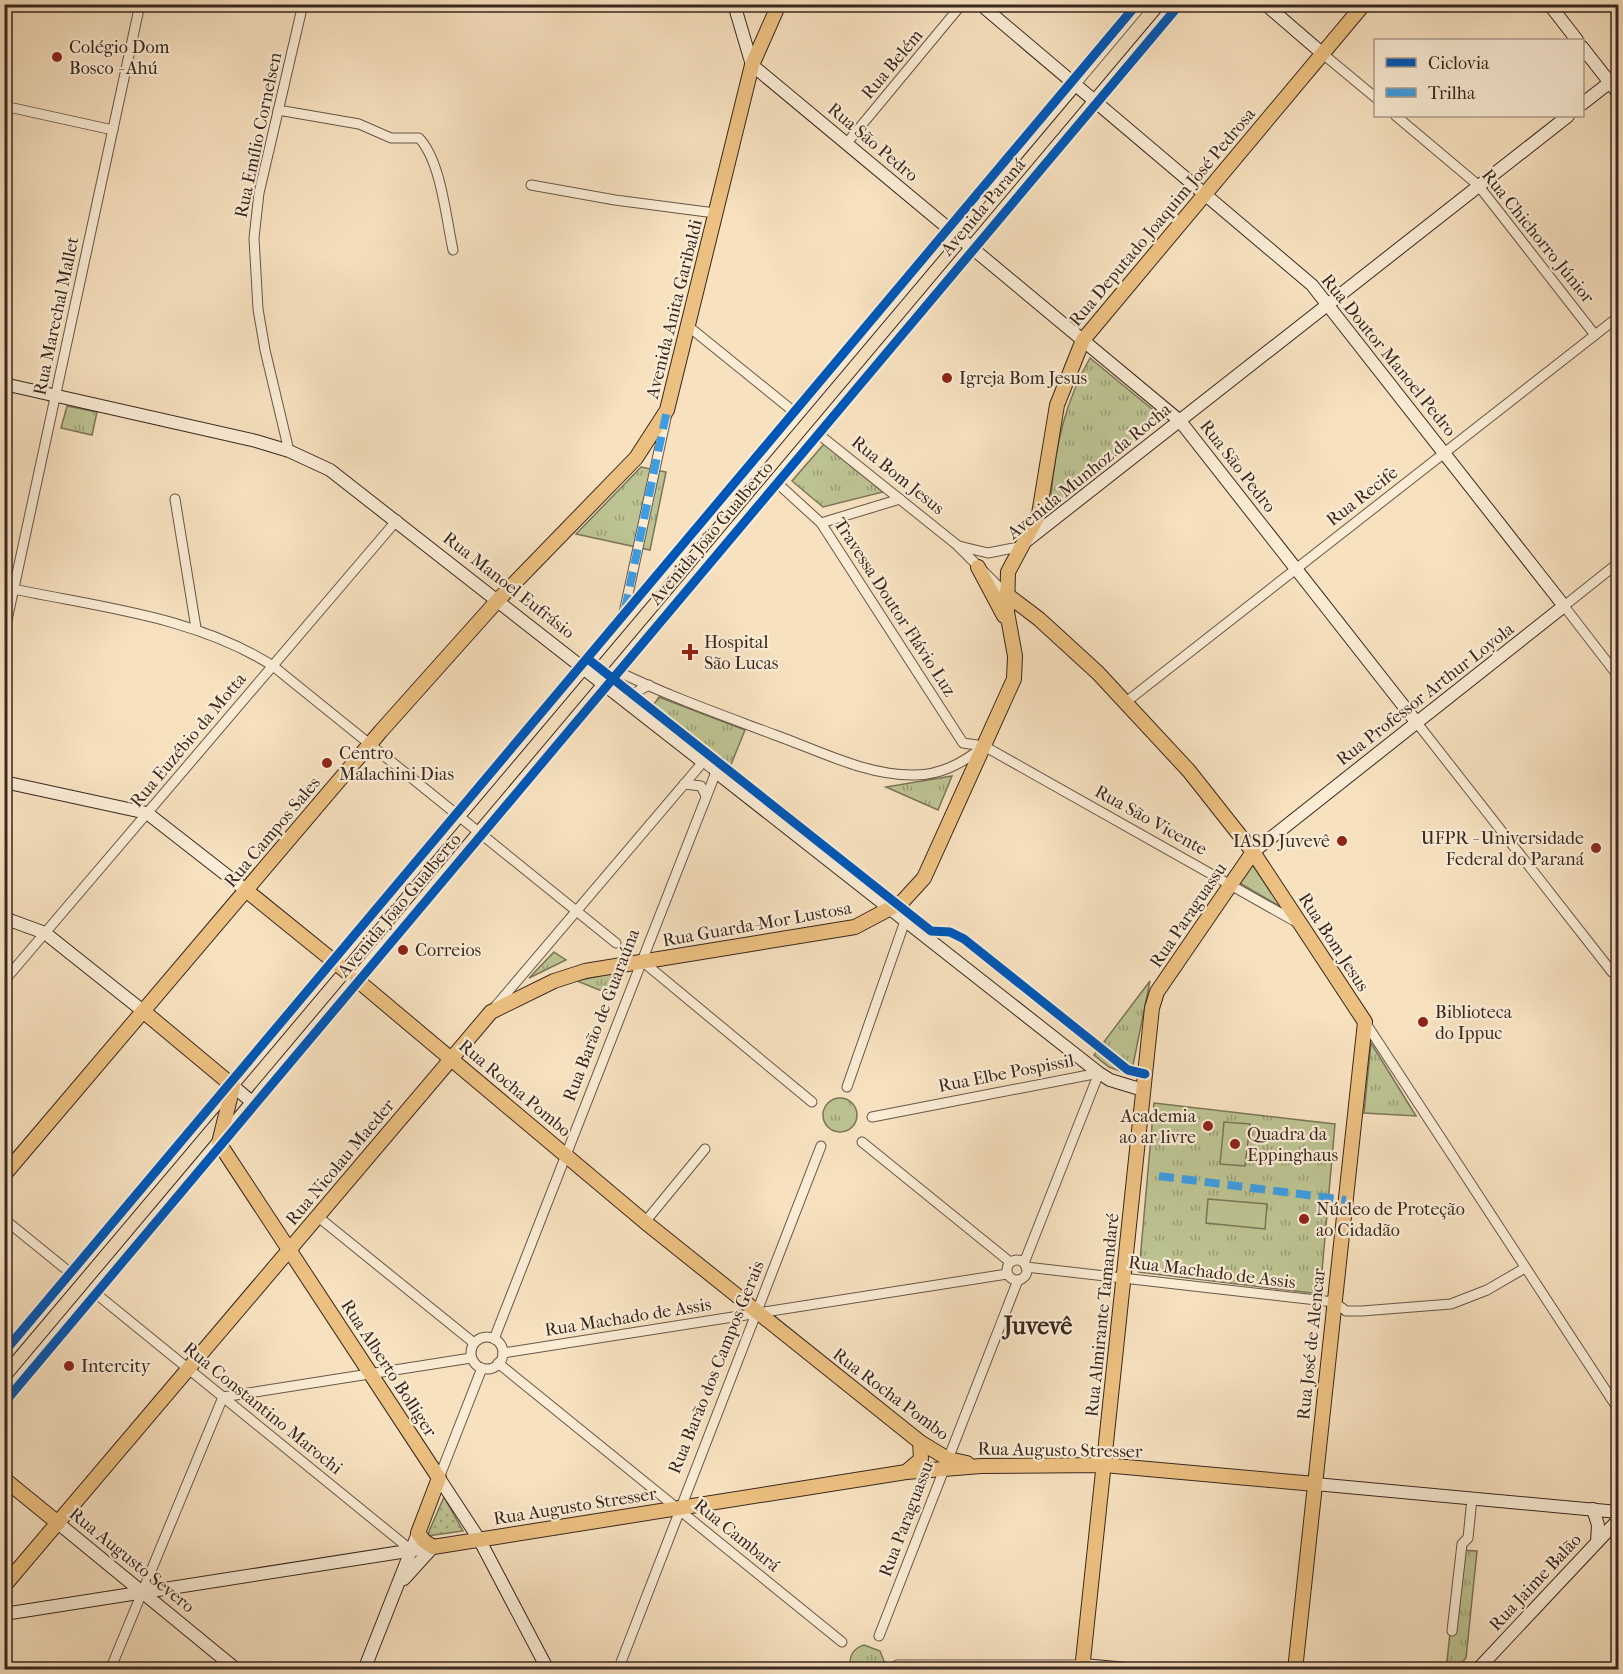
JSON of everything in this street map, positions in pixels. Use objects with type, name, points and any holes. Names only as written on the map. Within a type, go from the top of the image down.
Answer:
[{"type":"main road","name":"Avenida Anita Garibaldi","points":[[667,410],[752,65],[779,4]]},
{"type":"main road","name":"Rua Deputado Joaquim José Pedrosa","points":[[1019,547],[1039,513],[1057,405],[1083,340],[1364,4]]},
{"type":"main road","name":"Rua Campos Sales","points":[[4,1174],[370,744],[498,600],[636,458],[667,410]]},
{"type":"main road","name":"Avenida Munhoz da Rocha","points":[[984,746],[1014,679],[1015,657],[1006,594],[1008,572],[1019,547]]},
{"type":"main road","points":[[978,567],[1009,626]]},
{"type":"main road","name":"Rua Bom Jesus","points":[[1006,594],[1039,619],[1126,702],[1189,771],[1253,852],[1365,1022]]},
{"type":"main road","points":[[891,910],[912,894],[930,870],[984,746]]},
{"type":"main road","name":"Rua Paraguassu","points":[[1154,1000],[1253,852]]},
{"type":"main road","name":"Rua Rocha Pombo","points":[[247,891],[452,1058],[645,1222],[946,1464],[981,1466]]},
{"type":"main road","name":"Rua Guarda-Mor Lustosa","points":[[491,1012],[554,981],[585,971],[843,930],[867,923],[891,910]]},
{"type":"main road","name":"Rua Almirante Tamandaré","points":[[1083,1667],[1154,1000]]},
{"type":"main road","points":[[143,1011],[233,1086],[219,1143]]},
{"type":"main road","name":"Rua Nicolau Maeder","points":[[4,1586],[491,1012]]},
{"type":"main road","name":"Rua José de Alencar","points":[[1295,1670],[1365,1022]]},
{"type":"main road","name":"Rua Alberto Bolliger","points":[[219,1143],[439,1478]]},
{"type":"main road","points":[[906,1472],[921,1459],[920,1442]]},
{"type":"main road","name":"Rua Augusto Stresser","points":[[433,1547],[946,1464]]},
{"type":"main road","name":"Rua Augusto Stresser","points":[[981,1466],[1104,1465],[1314,1484]]},
{"type":"main road","points":[[433,1547],[424,1542],[418,1533],[439,1478]]},
{"type":"main road","name":"Rua Augusto Severo","points":[[4,1479],[58,1523]]},
{"type":"street","name":"Rua Marechal Mallet","points":[[4,634],[9,588],[56,395],[140,4]]},
{"type":"street","name":"Rua Emílio Cornelsen","points":[[289,451],[265,350],[255,269],[256,214],[303,4]]},
{"type":"street","points":[[734,4],[752,65]]},
{"type":"street","name":"Rua Belém","points":[[846,144],[962,4]]},
{"type":"street","name":"Rua Doutor Manoel Pedro","points":[[980,4],[1312,285],[1618,676]]},
{"type":"street","name":"Avenida Paraná","points":[[798,415],[1143,4]]},
{"type":"street","name":"Avenida Paraná","points":[[816,432],[1176,4]]},
{"type":"street","points":[[1265,4],[1374,96]]},
{"type":"street","points":[[1549,4],[1576,39]]},
{"type":"street","points":[[1584,49],[1614,79],[1618,93]]},
{"type":"street","name":"Rua São Pedro","points":[[752,65],[1180,421],[1612,972]]},
{"type":"street","points":[[1584,102],[1614,79]]},
{"type":"street","points":[[4,106],[113,130]]},
{"type":"street","points":[[278,110],[359,124],[391,138],[419,138],[433,160],[453,250]]},
{"type":"street","name":"Rua Chichorro Júnior","points":[[1397,117],[1478,185],[1595,335]]},
{"type":"street","name":"Avenida Munhoz da Rocha","points":[[1019,547],[1567,117]]},
{"type":"street","points":[[531,185],[615,200],[716,213]]},
{"type":"street","points":[[1276,345],[1313,307],[1316,298],[1312,285]]},
{"type":"street","name":"Rua Recife","points":[[1126,702],[1618,317]]},
{"type":"street","points":[[688,326],[798,415]]},
{"type":"street","name":"Rua Manoel Eufrásio","points":[[4,384],[289,451],[338,475],[1099,1073]]},
{"type":"street","name":"Avenida Anita Garibaldi","points":[[622,624],[667,410]]},
{"type":"street","name":"Avenida João Gualberto","points":[[4,1398],[253,1103],[460,818],[798,415]]},
{"type":"street","name":"Avenida João Gualberto","points":[[4,1356],[233,1086],[481,834],[816,432]]},
{"type":"street","name":"Rua Bom Jesus","points":[[816,432],[957,545],[1006,594]]},
{"type":"street","name":"Travessa Doutor Flávio Luz","points":[[775,481],[821,523],[963,743],[984,746]]},
{"type":"street","points":[[176,499],[196,628]]},
{"type":"street","points":[[821,523],[900,499]]},
{"type":"street","name":"Rua Euzébio da Motta","points":[[4,981],[397,520]]},
{"type":"street","name":"Rua Bom Jesus","points":[[957,545],[988,553],[1019,547]]},
{"type":"street","name":"Rua Professor Arthur Loyola","points":[[1253,852],[1618,563]]},
{"type":"street","points":[[9,588],[196,628],[231,642],[273,666],[616,943]]},
{"type":"street","points":[[617,671],[831,756],[883,773],[918,776],[938,772],[954,766],[984,746]]},
{"type":"street","points":[[634,707],[638,691],[649,685]]},
{"type":"street","name":"Rua São Vicente","points":[[984,746],[1300,924]]},
{"type":"street","name":"Rua Nicolau Maeder","points":[[491,1012],[703,762]]},
{"type":"street","name":"Rua Barão de Guaraúna","points":[[494,1339],[716,772]]},
{"type":"street","name":"Rua Rocha Pombo","points":[[4,782],[147,813],[247,891]]},
{"type":"street","points":[[684,784],[701,786],[706,796]]},
{"type":"street","points":[[4,918],[45,933],[143,1011]]},
{"type":"street","points":[[847,1087],[905,921]]},
{"type":"street","points":[[642,961],[812,1102]]},
{"type":"street","name":"Rua Bom Jesus","points":[[1365,1022],[1618,1409]]},
{"type":"street","points":[[1010,1262],[1007,1274],[1018,1280],[1025,1275],[1025,1265],[1099,1073]]},
{"type":"street","name":"Rua Elbe Pospissil","points":[[872,1117],[1099,1073],[1110,1080],[1143,1090]]},
{"type":"street","points":[[233,1086],[253,1103]]},
{"type":"street","points":[[862,1143],[1010,1262]]},
{"type":"street","name":"Rua Barão dos Campos Gerais","points":[[618,1670],[821,1146]]},
{"type":"street","points":[[645,1222],[705,1149]]},
{"type":"street","points":[[317,1216],[474,1344]]},
{"type":"street","points":[[4,1219],[73,1275]]},
{"type":"street","points":[[1010,1262],[1016,1260],[1025,1265]]},
{"type":"street","name":"Rua Machado de Assis","points":[[1025,1265],[1334,1302],[1346,1311],[1452,1304],[1474,1296],[1525,1268]]},
{"type":"street","name":"Rua Machado de Assis","points":[[503,1353],[1007,1274]]},
{"type":"street","name":"Rua Paraguassu","points":[[879,1636],[1018,1280]]},
{"type":"street","name":"Rua Constantino Marochi","points":[[94,1292],[411,1550]]},
{"type":"street","points":[[481,1338],[494,1339],[500,1344],[503,1353],[498,1363],[491,1368],[482,1368],[471,1358],[474,1344],[481,1338]]},
{"type":"street","points":[[110,1670],[223,1397],[471,1358]]},
{"type":"street","name":"Rua Cambará","points":[[498,1363],[842,1642]]},
{"type":"street","points":[[439,1478],[482,1368]]},
{"type":"street","name":"Rua Alberto Bolliger","points":[[439,1478],[479,1539],[548,1670]]},
{"type":"street","name":"Rua Augusto Stresser","points":[[1314,1484],[1618,1512]]},
{"type":"street","points":[[433,1494],[443,1493],[454,1500]]},
{"type":"street","points":[[1452,1631],[1462,1544],[1468,1538],[1472,1498]]},
{"type":"street","points":[[1593,1509],[1598,1525],[1598,1542]]},
{"type":"street","name":"Rua Jaime Balão","points":[[1477,1670],[1618,1520]]},
{"type":"street","name":"Rua Augusto Severo","points":[[58,1523],[237,1670]]},
{"type":"street","points":[[364,1670],[418,1533]]},
{"type":"street","points":[[390,1605],[409,1571],[433,1547]]},
{"type":"street","name":"Rua Augusto Stresser","points":[[4,1614],[433,1547]]},
{"type":"street","points":[[897,1665],[1083,1667],[1138,1670]]},
{"type":"green space","points":[[1090,358],[1163,418],[1057,502],[1052,499],[1051,494],[1059,441],[1068,407]]},
{"type":"green space","points":[[67,406],[97,412],[92,435],[61,428]]},
{"type":"green space","points":[[824,444],[883,492],[823,507],[792,481]]},
{"type":"green space","points":[[641,467],[666,472],[650,550],[576,534]]},
{"type":"green space","points":[[659,697],[745,730],[730,767],[652,707]]},
{"type":"green space","points":[[952,776],[938,810],[886,787]]},
{"type":"green space","points":[[1253,859],[1286,910],[1238,882]]},
{"type":"green space","points":[[554,952],[566,960],[529,978]]},
{"type":"green space","points":[[625,970],[612,995],[577,981]]},
{"type":"green space","points":[[1150,981],[1131,1075],[1109,1067],[1094,1055]]},
{"type":"green space","points":[[1371,1043],[1416,1116],[1364,1113]]},
{"type":"green space","points":[[840,1098],[852,1103],[857,1115],[852,1127],[840,1132],[828,1127],[823,1115],[828,1103]]},
{"type":"green space","points":[[1154,1103],[1335,1124],[1320,1294],[1139,1272]]},
{"type":"green space","name":"Quadra da Eppinghaus","points":[[1224,1122],[1250,1124],[1245,1166],[1220,1164]]},
{"type":"green space","points":[[1208,1199],[1267,1204],[1265,1229],[1206,1223]]},
{"type":"green space","points":[[444,1497],[463,1531],[427,1536]]},
{"type":"green space","points":[[1459,1550],[1477,1551],[1466,1658],[1456,1669],[1446,1670]]},
{"type":"green space","points":[[864,1645],[880,1651],[884,1661],[883,1669],[851,1669],[852,1654]]},
{"type":"marked path","points":[[625,609],[667,410]]},
{"type":"marked path","points":[[1159,1176],[1346,1200]]},
{"type":"cycle path","points":[[4,1352],[1137,4]]},
{"type":"cycle path","points":[[4,1403],[1180,4]]},
{"type":"cycle path","points":[[588,659],[931,931],[950,932],[964,939],[1128,1070],[1145,1074]]},
{"type":"place","name":"Colégio Dom Bosco - Ahú","points":[[57,57]]},
{"type":"place","name":"Igreja Bom Jesus","points":[[947,378]]},
{"type":"place","name":"Hospital São Lucas","points":[[690,652]]},
{"type":"place","name":"Centro Malachini Dias","points":[[327,763]]},
{"type":"place","name":"IASD Juvevê","points":[[1342,841]]},
{"type":"place","name":"UFPR - Universidade Federal do Paraná","points":[[1596,848]]},
{"type":"place","name":"Correios","points":[[403,950]]},
{"type":"place","name":"Biblioteca do Ippuc","points":[[1423,1022]]},
{"type":"place","name":"Academia ao ar livre","points":[[1208,1126]]},
{"type":"place","name":"Quadra da Eppinghaus","points":[[1235,1144]]},
{"type":"place","name":"Núcleo de Proteção ao Cidadão","points":[[1304,1219]]},
{"type":"place","name":"Intercity","points":[[69,1366]]},
{"type":"district","name":"Juvevê","points":[[1038,1326]]}]
